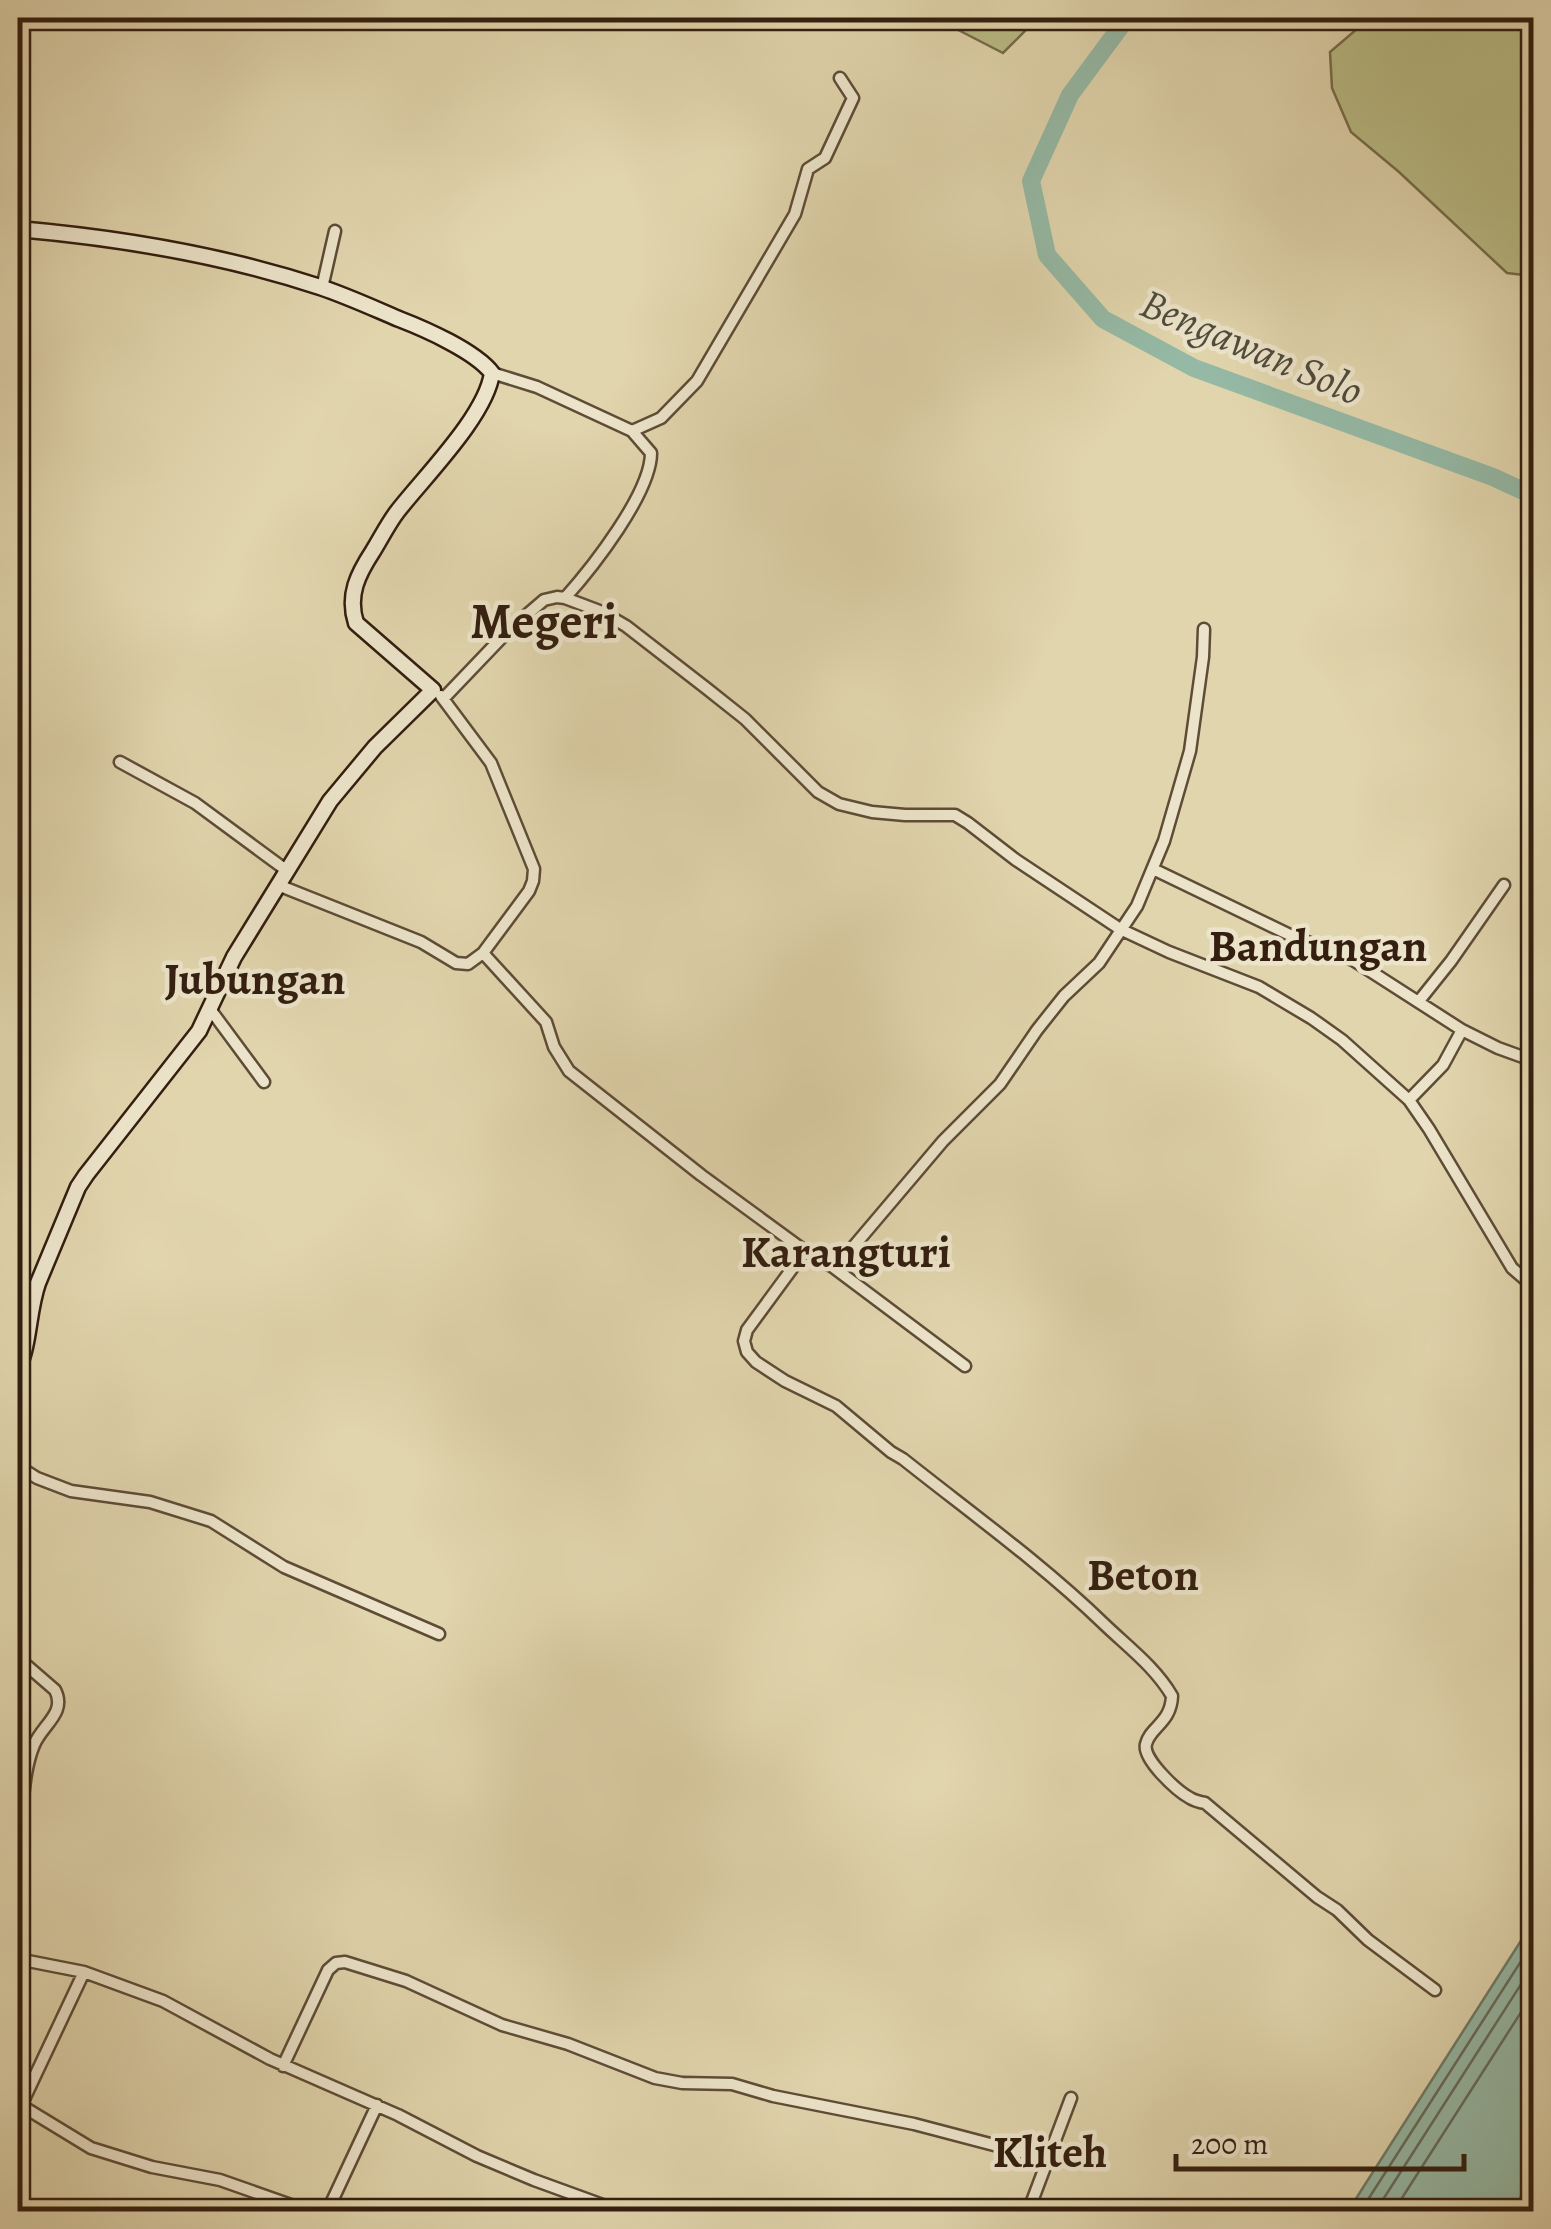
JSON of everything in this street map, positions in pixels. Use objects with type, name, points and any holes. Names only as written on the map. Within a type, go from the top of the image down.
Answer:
[{"type":"street","points":[[632,431],[661,418],[697,381],[795,214],[808,169],[828,154],[853,98],[840,78]]},
{"type":"street","points":[[18,229],[156,246],[322,288],[425,329],[478,360],[492,373],[538,387],[632,431],[651,453],[645,480],[608,546],[565,598]]},
{"type":"street","points":[[322,288],[335,231]]},
{"type":"street","points":[[278,885],[421,942],[456,964],[468,964],[483,953],[534,882],[534,869],[491,763],[438,694],[356,622],[352,609],[360,571],[394,516],[482,401],[492,373]]},
{"type":"street","points":[[18,1369],[25,1350],[32,1299],[78,1187],[199,1031],[234,957],[330,802],[375,748],[544,600],[557,596],[602,612],[626,626],[745,719],[818,792],[838,804],[872,812],[955,815],[1120,929],[1259,988],[1342,1040],[1410,1100],[1512,1268],[1534,1287]]},
{"type":"street","points":[[833,1267],[943,1141],[1000,1084],[1064,996],[1099,963],[1137,906],[1164,842],[1190,751],[1204,629]]},
{"type":"street","points":[[120,762],[195,804],[286,870]]},
{"type":"street","points":[[1154,869],[1280,930],[1354,960],[1462,1030],[1534,1061]]},
{"type":"street","points":[[1419,1001],[1504,885]]},
{"type":"street","points":[[483,953],[546,1022],[554,1047],[569,1071],[682,1160],[964,1366]]},
{"type":"street","points":[[210,1010],[264,1082]]},
{"type":"street","points":[[1410,1100],[1442,1065],[1462,1030]]},
{"type":"street","points":[[805,1251],[747,1330],[747,1352],[785,1381],[836,1406],[1090,1609],[1171,1692],[1168,1714],[1145,1747],[1163,1775],[1191,1800],[1207,1804],[1338,1910],[1368,1940],[1435,1990]]},
{"type":"street","points":[[18,1466],[71,1491],[150,1502],[211,1521],[284,1568],[440,1634]]},
{"type":"street","points":[[18,1658],[58,1696],[54,1717],[36,1738],[30,1755],[18,1838]]},
{"type":"street","points":[[18,1959],[84,1972],[163,2001],[284,2066],[377,2105],[477,2156],[622,2212]]},
{"type":"street","points":[[284,2066],[328,1970],[345,1962],[406,1981],[502,2025],[568,2044],[655,2078],[732,2084],[790,2100],[914,2124],[1047,2159]]},
{"type":"street","points":[[84,1972],[20,2109],[92,2148],[152,2167],[220,2180],[311,2212]]},
{"type":"street","points":[[1028,2212],[1071,2098]]},
{"type":"street","points":[[327,2212],[377,2105]]},
{"type":"green space","points":[[935,18],[1038,18],[1003,53]]},
{"type":"green space","points":[[1384,18],[1533,18],[1533,276],[1507,273],[1351,132],[1332,88],[1330,52],[1358,28]]},
{"type":"water","points":[[1533,1922],[1533,2174],[1513,2211],[1348,2211]]},
{"type":"waterway","name":"Bengawan Solo","points":[[1127,18],[1070,95],[1031,181],[1047,255],[1103,319],[1194,368],[1493,477],[1534,496]]},
{"type":"district","name":"Megeri","points":[[544,620]]},
{"type":"district","name":"Bandungan","points":[[1318,945]]},
{"type":"district","name":"Jubungan","points":[[255,978]]},
{"type":"district","name":"Karangturi","points":[[846,1251]]},
{"type":"district","name":"Beton","points":[[1143,1574]]},
{"type":"district","name":"Kliteh","points":[[1050,2151]]}]
